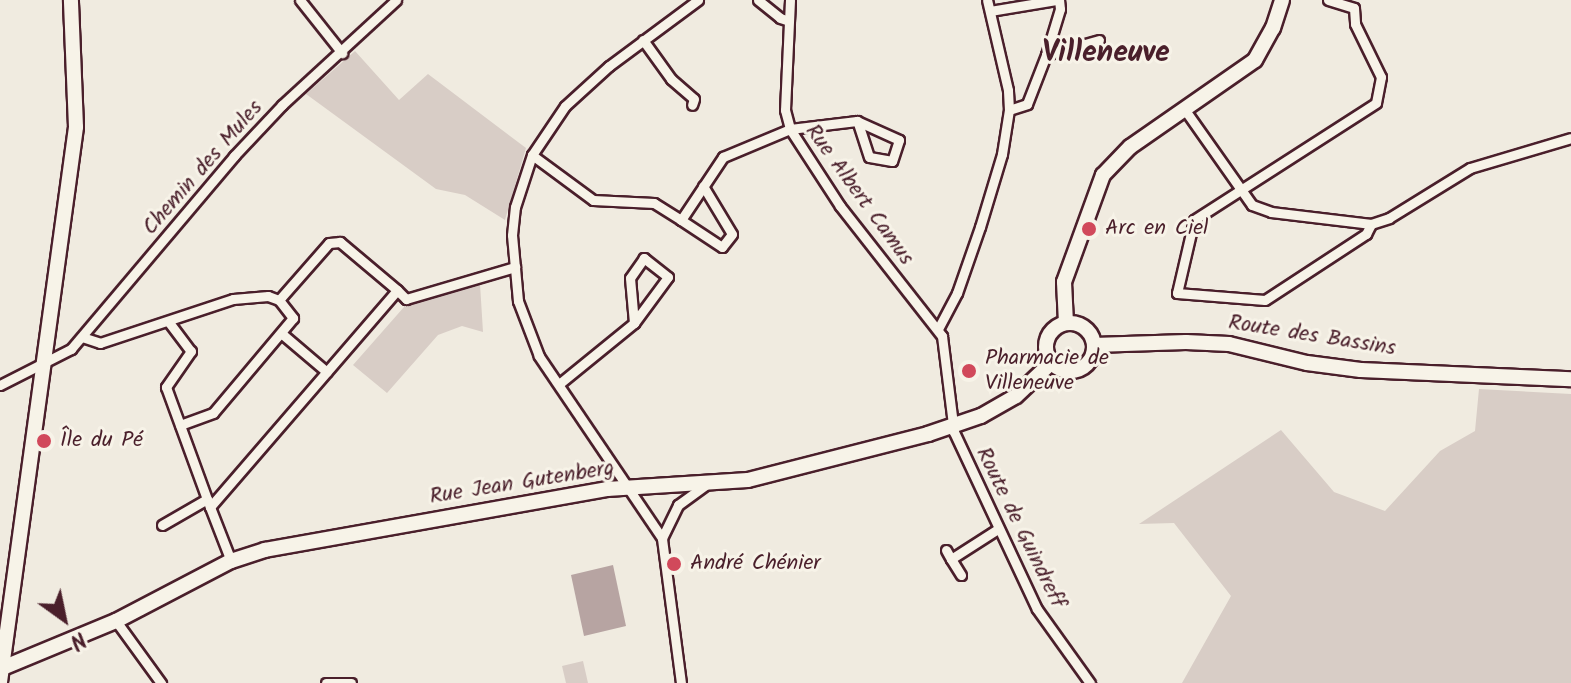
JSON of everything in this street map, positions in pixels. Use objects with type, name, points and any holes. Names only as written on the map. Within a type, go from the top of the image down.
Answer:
[{"type":"main road","points":[[1,673],[76,127],[71,0]]},
{"type":"main road","points":[[1066,323],[1064,282],[1103,175],[1130,147],[1255,60],[1270,36],[1282,0]]},
{"type":"main road","points":[[1066,323],[1087,330],[1094,345],[1090,359],[1078,369],[1063,370],[1047,354],[1047,339],[1057,327],[1066,323]]},
{"type":"main road","name":"Route des Bassins","points":[[1094,345],[1229,344],[1307,363],[1361,370],[1571,379]]},
{"type":"main road","name":"Rue Jean Gutenberg","points":[[1,673],[116,621],[231,561],[265,550],[629,488],[748,480],[952,426],[999,407],[1052,362]]},
{"type":"street","points":[[300,0],[342,53]]},
{"type":"street","name":"Chemin des Mules","points":[[0,385],[61,356],[82,337],[234,156],[282,105],[342,53],[396,0]]},
{"type":"street","points":[[681,683],[662,538],[559,384],[526,328],[518,301],[515,207],[532,155],[565,106],[643,40],[698,0]]},
{"type":"street","points":[[758,0],[780,18],[789,21]]},
{"type":"street","name":"Rue Albert Camus","points":[[790,0],[785,110],[790,129],[840,206],[938,329]]},
{"type":"street","points":[[938,329],[957,293],[980,227],[1002,154],[1009,110],[987,0]]},
{"type":"street","points":[[990,11],[1057,0],[1060,9],[1027,104],[1009,110]]},
{"type":"street","points":[[1328,0],[1356,4],[1355,24],[1381,77],[1376,103],[1194,220],[1177,293],[1265,300],[1366,234],[1371,224]]},
{"type":"street","points":[[643,40],[671,79],[694,99],[692,105]]},
{"type":"street","points":[[1046,55],[1099,40]]},
{"type":"street","points":[[1185,110],[1252,205],[1271,212],[1371,224],[1389,218],[1470,168],[1571,138]]},
{"type":"street","points":[[681,220],[723,157],[790,129],[857,121],[899,140],[892,161],[869,157],[857,121]]},
{"type":"street","points":[[532,155],[593,200],[654,203],[722,247],[732,234],[703,186]]},
{"type":"street","points":[[279,300],[329,243],[340,242],[406,299],[515,267]]},
{"type":"street","points":[[559,384],[634,323],[668,277],[644,258],[630,278],[634,323]]},
{"type":"street","points":[[162,525],[208,503],[397,290]]},
{"type":"street","points":[[82,337],[100,343],[233,299],[268,296],[279,300],[293,318],[213,413],[180,425]]},
{"type":"street","points":[[168,321],[191,351],[166,387],[231,561]]},
{"type":"street","name":"Route de Guindreff","points":[[938,329],[945,347],[952,426],[1037,609],[1090,683]]},
{"type":"street","points":[[281,333],[327,372]]},
{"type":"street","points":[[662,538],[678,505],[710,483]]},
{"type":"street","points":[[961,575],[949,554],[998,529]]},
{"type":"street","points":[[116,621],[161,683]]},
{"type":"street","points":[[326,683],[351,683]]},
{"type":"shaded area","points":[[355,51],[399,100],[428,74],[526,148],[505,220],[465,195],[436,189],[306,94]]},
{"type":"shaded area","points":[[480,284],[483,332],[462,326],[438,335],[387,393],[353,365],[404,307]]},
{"type":"shaded area","points":[[1479,389],[1571,394],[1571,683],[1182,683],[1231,596],[1174,523],[1139,524],[1281,430],[1334,492],[1385,511],[1440,451],[1475,431]]},
{"type":"shaded area","points":[[613,565],[626,626],[584,636],[571,575]]},
{"type":"shaded area","points":[[583,661],[588,683],[566,683],[562,666]]},
{"type":"place","name":"Arc en Ciel","points":[[1089,229]]},
{"type":"place","name":"Pharmacie de Villeneuve","points":[[969,371]]},
{"type":"place","name":"Île du Pé","points":[[44,441]]},
{"type":"place","name":"André Chénier","points":[[674,564]]},
{"type":"district","name":"Villeneuve","points":[[1106,53]]}]
